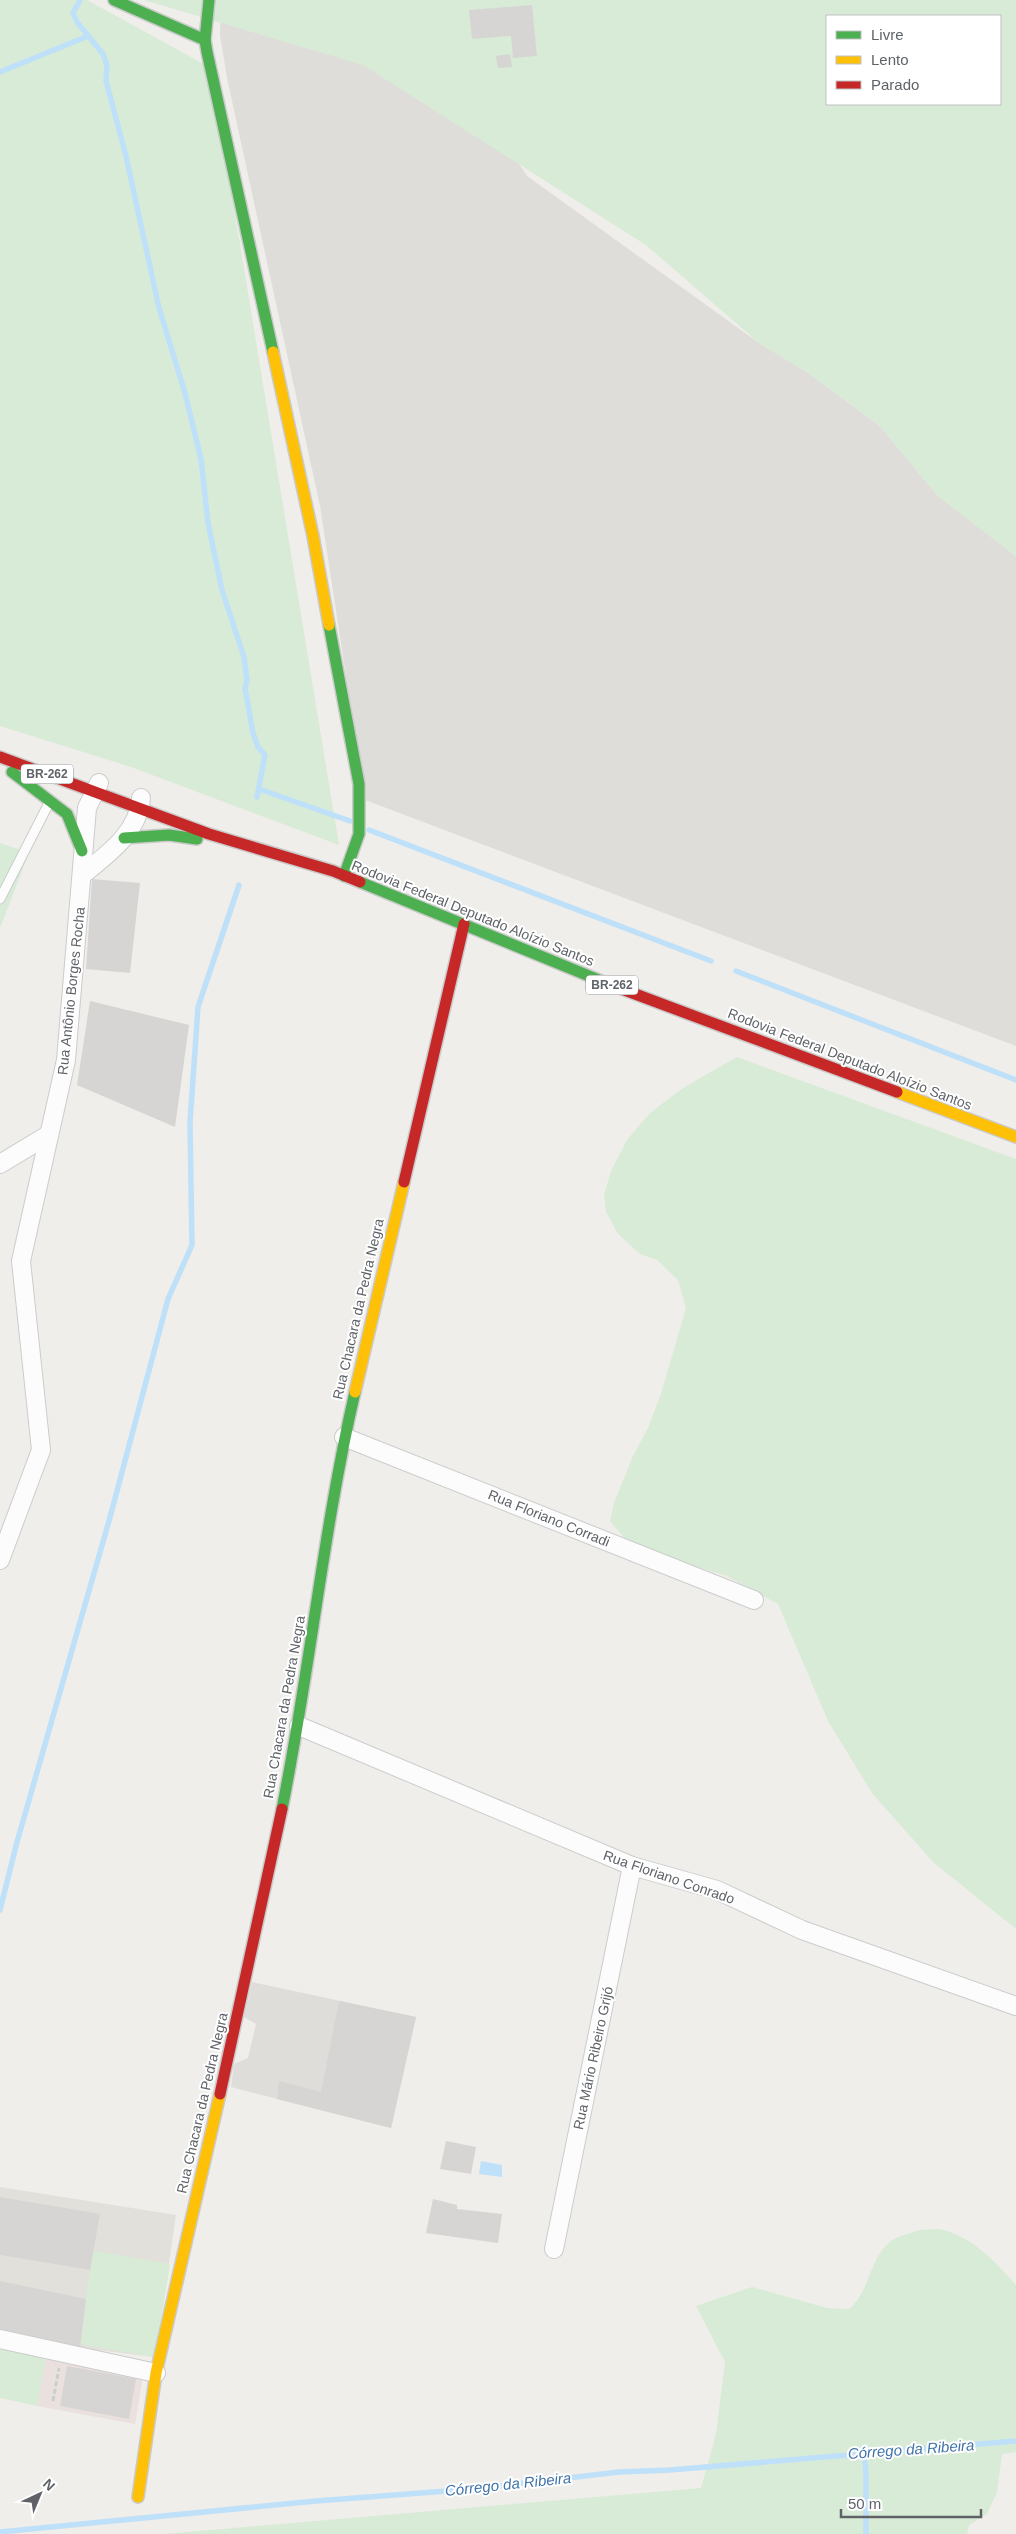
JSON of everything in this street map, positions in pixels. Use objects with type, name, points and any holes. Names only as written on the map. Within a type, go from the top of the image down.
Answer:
[{"type":"main road","points":[[114,0],[205,40]]},
{"type":"main road","points":[[209,0],[205,40],[313,536],[359,784],[359,834],[344,876]]},
{"type":"main road","name":"Rodovia Federal Deputado Aloízio Santos","points":[[0,757],[98,783],[141,798],[209,834],[333,871],[464,924],[553,963],[1016,1137]]},
{"type":"main road","points":[[0,764],[67,814],[82,852]]},
{"type":"main road","points":[[186,813],[333,871]]},
{"type":"main road","points":[[124,838],[169,835],[241,844]]},
{"type":"main road","name":"Rua Chacara da Pedra Negra","points":[[138,2497],[156,2373],[254,1946],[299,1726],[344,1437],[464,924]]},
{"type":"street","name":"Rua Antônio Borges Rocha","points":[[0,1560],[41,1450],[21,1261],[66,1060],[87,808],[98,783]]},
{"type":"street","points":[[82,875],[124,838],[141,798]]},
{"type":"street","points":[[0,1164],[48,1135]]},
{"type":"street","name":"Rua Floriano Corradi","points":[[344,1437],[754,1600]]},
{"type":"street","name":"Rua Floriano Conrado","points":[[299,1726],[632,1866],[717,1890],[802,1930],[1016,2006]]},
{"type":"street","name":"Rua Mário Ribeiro Grijó","points":[[554,2249],[632,1866]]},
{"type":"street","points":[[0,2339],[156,2373]]},
{"type":"lane","points":[[0,899],[50,800]]},
{"type":"path","points":[[53,2400],[60,2360]]},
{"type":"shaded area","points":[[221,0],[461,74],[527,176],[759,343],[805,371],[879,425],[938,496],[1016,556],[1016,1046],[365,800],[320,506],[227,78],[220,35]]},
{"type":"shaded area","points":[[252,1982],[416,2017],[391,2128],[231,2087],[234,2064],[248,2058],[256,2024],[244,2017]]},
{"type":"shaded area","points":[[0,2187],[176,2215],[155,2357],[80,2348],[0,2332]]},
{"type":"shaded area","points":[[46,2357],[143,2376],[135,2424],[37,2406]]},
{"type":"green space","points":[[0,0],[87,0],[211,68],[339,845],[131,767],[0,726]]},
{"type":"green space","points":[[144,0],[1016,0],[1016,556],[938,496],[879,425],[805,371],[759,343],[646,245],[363,65]]},
{"type":"green space","points":[[0,843],[29,853],[0,928]]},
{"type":"green space","points":[[737,1057],[1016,1159],[1016,1929],[933,1862],[872,1793],[828,1721],[778,1604],[727,1576],[632,1547],[610,1521],[614,1503],[633,1456],[648,1428],[661,1394],[686,1308],[678,1280],[657,1260],[640,1254],[618,1234],[606,1212],[604,1195],[611,1171],[627,1140],[650,1113],[683,1088]]},
{"type":"green space","points":[[941,2229],[965,2239],[993,2260],[1016,2285],[1016,2452],[1002,2454],[997,2492],[987,2514],[969,2525],[967,2534],[164,2534],[701,2488],[716,2434],[725,2362],[696,2306],[752,2287],[827,2308],[849,2309],[862,2293],[878,2256],[884,2248],[894,2239],[920,2230]]},
{"type":"green space","points":[[93,2251],[170,2264],[155,2357],[78,2344]]},
{"type":"green space","points":[[0,2349],[46,2357],[37,2406],[0,2398]]},
{"type":"water","points":[[481,2161],[502,2165],[502,2177],[479,2174]]},
{"type":"building","points":[[532,5],[537,56],[513,58],[511,36],[472,39],[469,10]]},
{"type":"building","points":[[510,54],[512,67],[498,68],[496,56]]},
{"type":"building","points":[[92,879],[140,883],[130,973],[86,969]]},
{"type":"building","points":[[90,1001],[189,1025],[175,1127],[77,1085]]},
{"type":"building","points":[[339,2001],[416,2017],[391,2128],[277,2099],[279,2081],[321,2092]]},
{"type":"building","points":[[446,2141],[476,2147],[471,2174],[440,2169]]},
{"type":"building","points":[[0,2197],[100,2214],[90,2270],[0,2255]]},
{"type":"building","points":[[433,2199],[457,2205],[457,2209],[502,2214],[498,2243],[426,2233]]},
{"type":"building","points":[[0,2281],[86,2299],[80,2348],[0,2332]]},
{"type":"building","points":[[67,2366],[136,2379],[129,2419],[60,2406]]},
{"type":"waterway","points":[[80,0],[73,13],[77,22],[103,54],[107,65],[106,81],[126,156],[159,308],[185,393],[201,459],[208,523],[222,590],[244,657],[247,681],[245,688],[253,733],[258,747],[265,755],[257,797]]},
{"type":"waterway","points":[[0,72],[88,36]]},
{"type":"waterway","points":[[259,789],[350,821]]},
{"type":"waterway","points":[[369,830],[711,961]]},
{"type":"waterway","points":[[0,1910],[17,1842],[109,1521],[168,1299],[192,1245],[190,1122],[198,1007],[239,885]]},
{"type":"waterway","points":[[736,971],[1016,1080]]},
{"type":"waterway","name":"Córrego da Ribeira","points":[[0,2532],[316,2501],[473,2489],[619,2472],[670,2470],[1016,2441]]},
{"type":"waterway","points":[[864,2453],[866,2473],[866,2534]]},
{"type":"traffic: fast","points":[[114,0],[205,40]]},
{"type":"traffic: fast","points":[[209,0],[205,40],[207,52],[273,352]]},
{"type":"traffic: fast","points":[[329,625],[359,784],[359,834],[344,876]]},
{"type":"traffic: fast","points":[[12,772],[67,814],[82,851]]},
{"type":"traffic: fast","points":[[124,838],[169,835],[197,839]]},
{"type":"traffic: fast","points":[[360,882],[611,985]]},
{"type":"traffic: fast","points":[[282,1809],[301,1705],[334,1496],[355,1392]]},
{"type":"traffic: slow","points":[[273,352],[313,536],[329,625]]},
{"type":"traffic: slow","points":[[897,1092],[1016,1137]]},
{"type":"traffic: slow","points":[[355,1392],[404,1182]]},
{"type":"traffic: slow","points":[[138,2497],[156,2373],[220,2094]]},
{"type":"traffic: jam","points":[[0,757],[209,834],[333,871],[360,882]]},
{"type":"traffic: jam","points":[[404,1182],[464,924]]},
{"type":"traffic: jam","points":[[611,985],[897,1092]]},
{"type":"traffic: jam","points":[[220,2094],[282,1809]]}]
